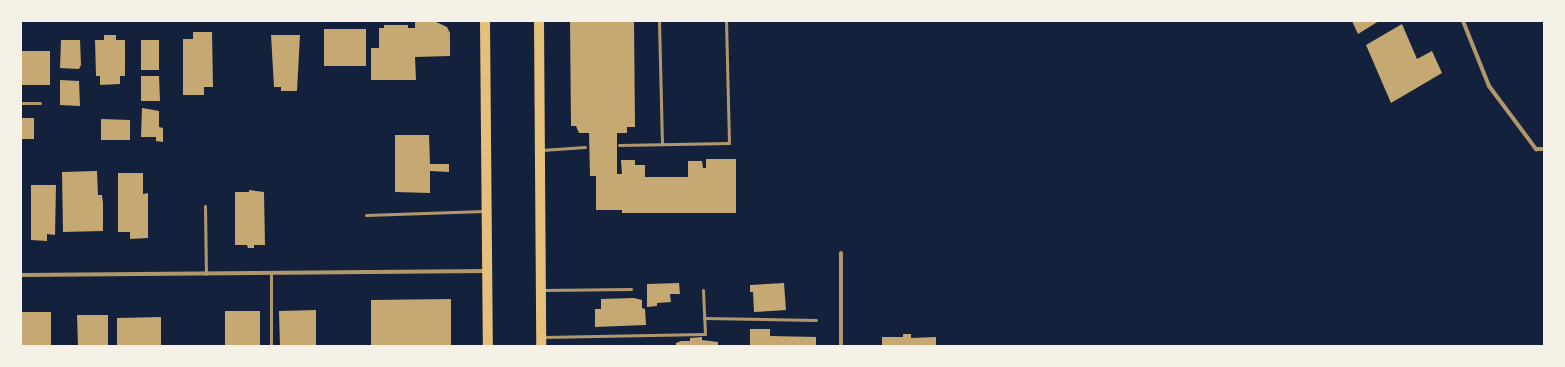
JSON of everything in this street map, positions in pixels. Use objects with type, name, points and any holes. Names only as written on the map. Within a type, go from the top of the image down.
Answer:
[{"type":"main road","points":[[485,21],[488,346]]},
{"type":"main road","points":[[539,21],[538,150],[542,290],[541,342]]},
{"type":"street","points":[[1463,21],[1489,86],[1536,149],[1544,149]]},
{"type":"street","points":[[841,253],[841,346]]},
{"type":"street","points":[[21,275],[487,271]]},
{"type":"lane","points":[[659,21],[662,143]]},
{"type":"lane","points":[[619,146],[662,143],[729,143],[726,21]]},
{"type":"lane","points":[[21,103],[40,103]]},
{"type":"lane","points":[[538,150],[586,147]]},
{"type":"lane","points":[[205,206],[206,274]]},
{"type":"lane","points":[[366,215],[487,211]]},
{"type":"lane","points":[[271,274],[272,346]]},
{"type":"lane","points":[[542,290],[631,289]]},
{"type":"lane","points":[[541,342],[704,334],[703,290]]},
{"type":"lane","points":[[704,318],[816,320]]},
{"type":"building","points":[[415,21],[434,21],[447,27],[450,33],[450,56],[415,57],[416,80],[371,80],[371,48],[379,48],[379,28],[384,28],[384,25],[408,25],[408,28],[415,28]]},
{"type":"building","points":[[570,21],[634,21],[635,127],[627,127],[627,133],[617,133],[617,174],[622,174],[621,160],[635,160],[635,165],[645,165],[645,177],[688,177],[688,161],[702,161],[703,168],[706,168],[706,159],[736,159],[736,213],[622,213],[622,210],[596,210],[596,176],[590,176],[589,133],[579,133],[576,126],[571,126]]},
{"type":"building","points":[[1352,21],[1379,21],[1358,34]]},
{"type":"building","points":[[1402,24],[1417,59],[1432,51],[1442,73],[1391,103],[1366,45]]},
{"type":"building","points":[[324,29],[366,29],[366,66],[324,66]]},
{"type":"building","points":[[193,32],[212,32],[213,87],[204,87],[204,95],[183,95],[183,39],[193,39]]},
{"type":"building","points":[[104,35],[116,35],[116,40],[125,40],[125,76],[120,76],[120,84],[100,85],[100,76],[96,76],[95,40],[104,40]]},
{"type":"building","points":[[271,35],[300,35],[297,91],[281,91],[281,87],[274,87]]},
{"type":"building","points":[[61,40],[80,40],[81,65],[79,69],[60,68]]},
{"type":"building","points":[[141,40],[159,40],[159,70],[141,70]]},
{"type":"building","points":[[21,51],[50,51],[50,85],[21,85]]},
{"type":"building","points":[[141,76],[159,76],[160,101],[141,101]]},
{"type":"building","points":[[60,80],[79,81],[80,106],[60,105]]},
{"type":"building","points":[[142,108],[159,111],[159,127],[163,128],[163,142],[156,141],[156,137],[141,137]]},
{"type":"building","points":[[21,118],[34,118],[34,139],[21,139]]},
{"type":"building","points":[[101,119],[130,120],[130,140],[101,140]]},
{"type":"building","points":[[395,135],[429,135],[430,164],[449,164],[449,172],[430,171],[430,193],[395,192]]},
{"type":"building","points":[[97,171],[98,195],[102,195],[103,203],[103,231],[63,232],[62,172]]},
{"type":"building","points":[[118,173],[143,173],[143,194],[148,193],[148,238],[130,239],[130,232],[118,232]]},
{"type":"building","points":[[31,185],[56,185],[55,235],[47,234],[47,241],[31,240]]},
{"type":"building","points":[[249,190],[264,192],[265,245],[254,245],[254,248],[248,248],[247,245],[235,245],[235,192],[249,192]]},
{"type":"building","points":[[679,283],[680,294],[670,294],[671,302],[657,303],[657,306],[647,307],[647,284]]},
{"type":"building","points":[[784,283],[786,310],[754,312],[753,292],[750,292],[750,285]]},
{"type":"building","points":[[634,298],[642,300],[642,308],[645,309],[646,325],[595,327],[595,309],[601,309],[601,299]]},
{"type":"building","points":[[451,299],[451,346],[371,346],[371,300]]},
{"type":"building","points":[[316,310],[316,346],[280,346],[279,311]]},
{"type":"building","points":[[225,311],[260,311],[260,346],[225,346]]},
{"type":"building","points":[[21,312],[51,312],[51,345],[21,346]]},
{"type":"building","points":[[77,315],[108,315],[108,346],[78,346]]},
{"type":"building","points":[[161,317],[161,346],[117,346],[117,318]]},
{"type":"building","points":[[750,329],[770,329],[770,336],[816,337],[816,345],[750,345]]},
{"type":"building","points":[[903,334],[911,334],[911,338],[936,337],[936,346],[882,346],[882,337],[903,337]]},
{"type":"building","points":[[702,337],[702,340],[718,342],[718,346],[676,346],[676,343],[681,341],[690,341],[690,338]]}]
